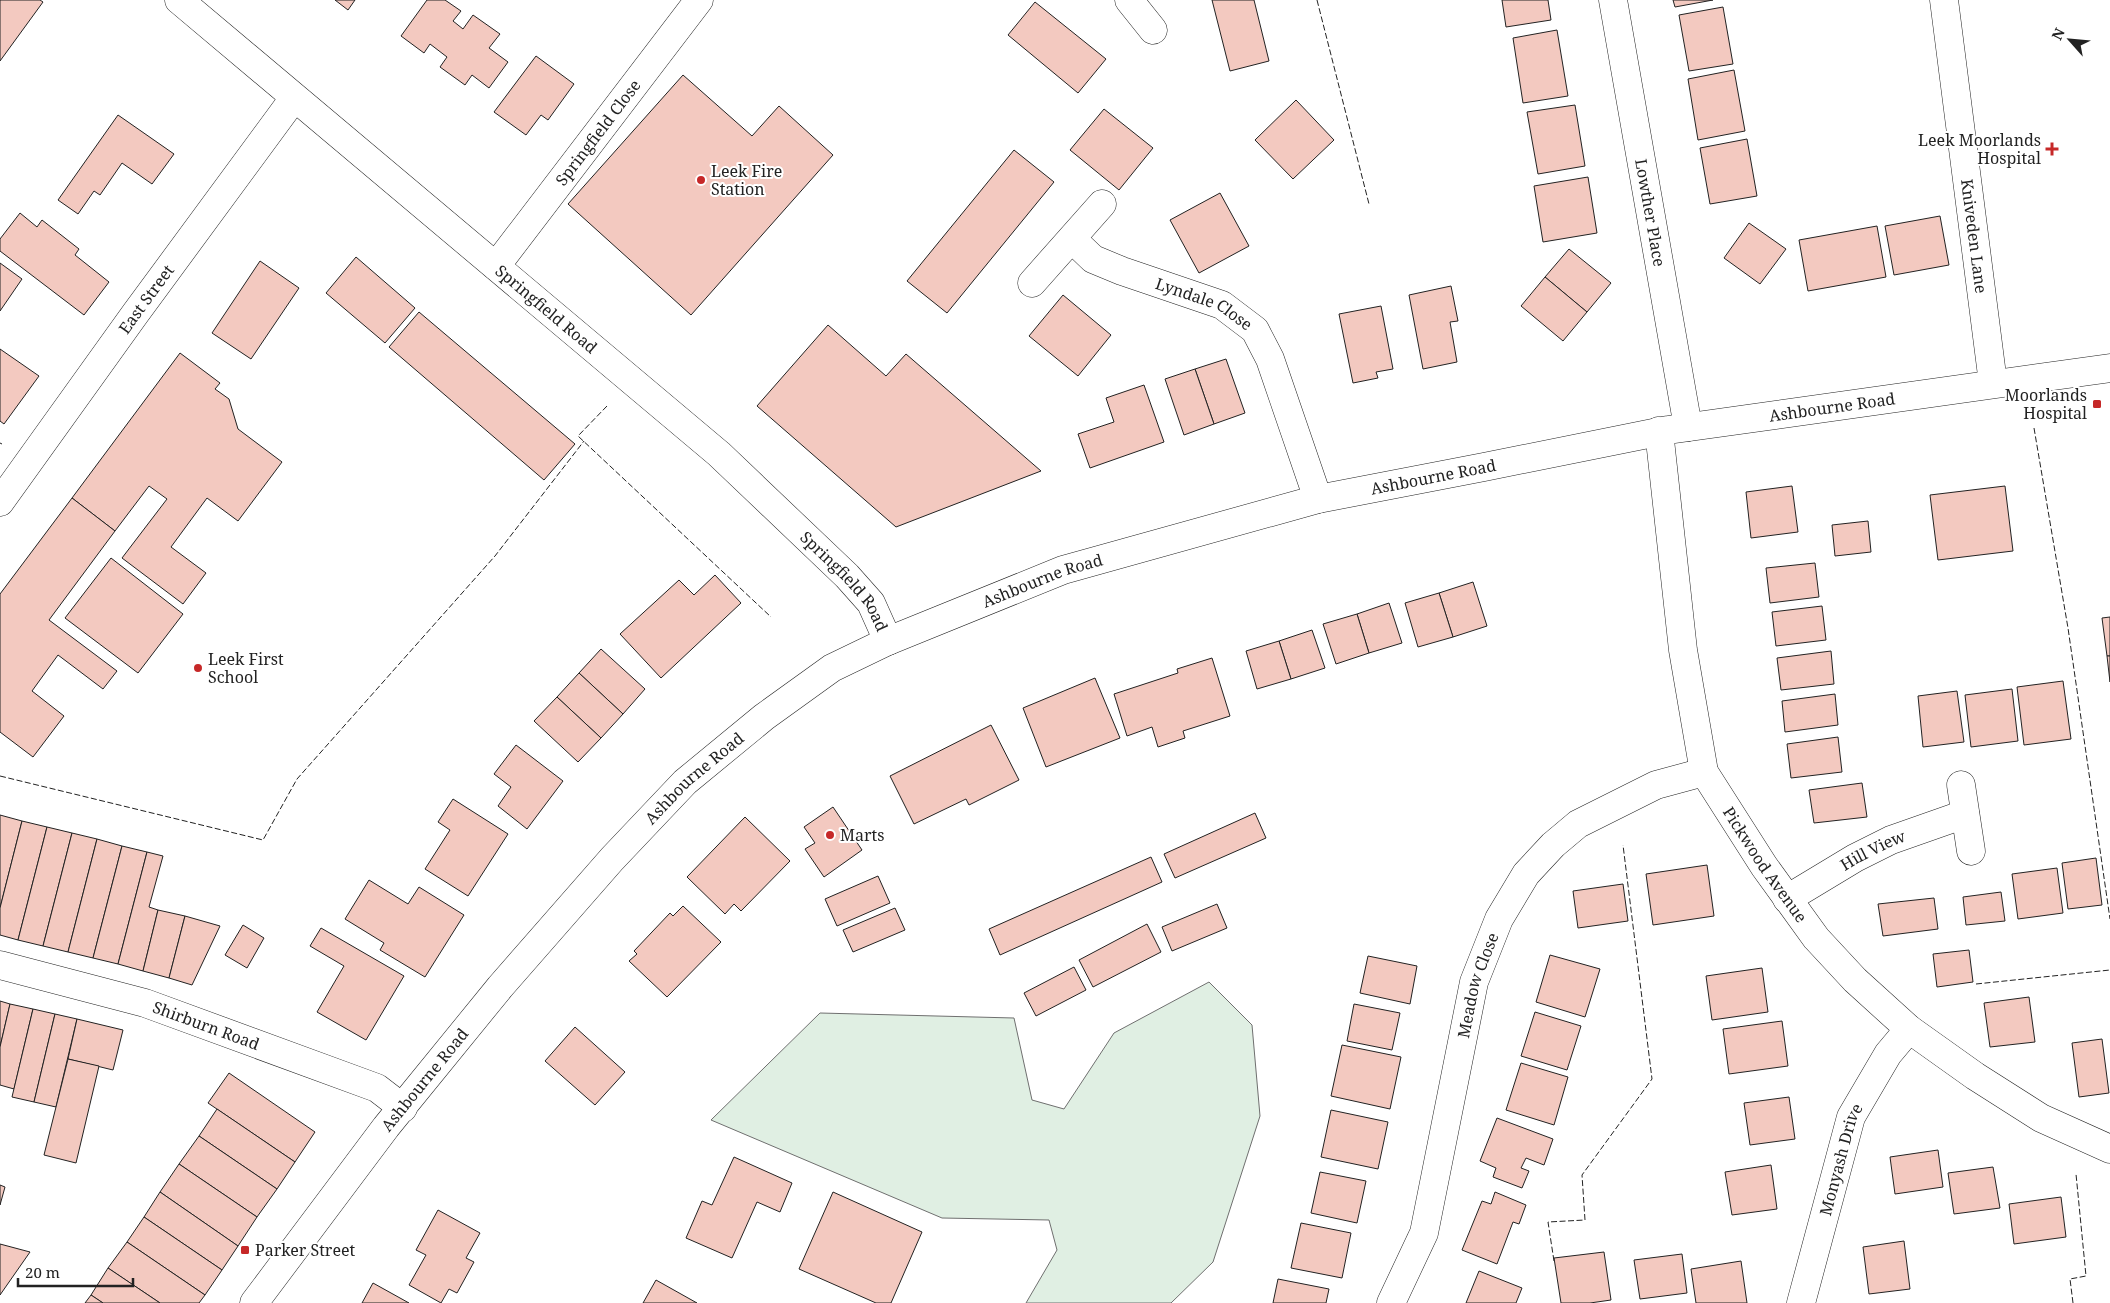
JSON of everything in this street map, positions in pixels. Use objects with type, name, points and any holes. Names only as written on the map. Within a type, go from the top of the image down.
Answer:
[{"type":"main road","name":"Springfield Road","points":[[179,0],[718,454],[847,576],[870,603],[888,640]]},
{"type":"main road","name":"Springfield Close","points":[[496,266],[699,0]]},
{"type":"main road","points":[[1129,0],[1153,30]]},
{"type":"main road","name":"Lowther Place","points":[[1614,0],[1688,426]]},
{"type":"main road","name":"Kniveden Lane","points":[[1944,0],[1993,383]]},
{"type":"main road","name":"East Street","points":[[0,502],[294,98]]},
{"type":"main road","points":[[1032,283],[1102,204]]},
{"type":"main road","name":"Lyndale Close","points":[[1072,239],[1093,259],[1222,306],[1256,330],[1270,359],[1318,499]]},
{"type":"main road","name":"Ashbourne Road","points":[[254,1303],[403,1108],[500,987],[612,859],[685,782],[764,717],[832,668],[888,640],[1063,570],[1318,499],[1688,426],[2110,368]]},
{"type":"main road","name":"Pickwood Avenue","points":[[1659,431],[1683,650],[1704,772],[1787,899],[1816,938],[1855,980],[1909,1028],[1975,1076],[2040,1118],[2110,1149]]},
{"type":"main road","name":"Meadow Close","points":[[1391,1303],[1424,1233],[1474,982],[1499,919],[1526,874],[1553,845],[1578,824],[1656,784],[1704,772]]},
{"type":"main road","points":[[1961,785],[1971,851]]},
{"type":"main road","name":"Hill View","points":[[1787,899],[1855,858],[1891,840],[1965,814]]},
{"type":"main road","name":"Shirburn Road","points":[[0,965],[144,1002],[187,1017],[378,1088],[403,1108]]},
{"type":"main road","name":"Monyash Drive","points":[[1801,1303],[1851,1117],[1888,1054],[1909,1028]]},
{"type":"green space","points":[[1209,982],[1252,1025],[1260,1116],[1213,1262],[1171,1303],[1026,1303],[1057,1250],[1049,1220],[942,1218],[711,1120],[820,1013],[1014,1018],[1032,1100],[1064,1109],[1114,1033]]},
{"type":"building","points":[[0,0],[40,0],[43,2],[0,61]]},
{"type":"building","points":[[335,0],[355,0],[348,10]]},
{"type":"building","points":[[427,0],[445,0],[461,11],[453,21],[463,29],[473,15],[500,34],[489,48],[508,62],[489,88],[472,75],[465,85],[440,67],[447,57],[430,44],[424,53],[401,36]]},
{"type":"building","points":[[1212,0],[1254,0],[1269,61],[1230,71]]},
{"type":"building","points":[[1502,0],[1548,0],[1551,20],[1506,27]]},
{"type":"building","points":[[1673,0],[1713,0],[1675,7]]},
{"type":"building","points":[[1035,2],[1106,59],[1078,93],[1008,35]]},
{"type":"building","points":[[1723,7],[1733,64],[1689,71],[1679,15]]},
{"type":"building","points":[[1557,30],[1568,96],[1523,103],[1513,38]]},
{"type":"building","points":[[536,56],[574,84],[548,120],[541,115],[526,135],[494,112]]},
{"type":"building","points":[[1734,70],[1745,131],[1698,140],[1688,79]]},
{"type":"building","name":"Leek Fire Station","points":[[683,75],[752,136],[779,106],[833,155],[691,315],[568,204]]},
{"type":"building","points":[[1296,100],[1334,140],[1293,179],[1255,140]]},
{"type":"building","points":[[1575,105],[1585,166],[1538,174],[1527,112]]},
{"type":"building","points":[[1104,109],[1153,148],[1119,190],[1070,150]]},
{"type":"building","points":[[118,115],[174,154],[152,184],[122,163],[100,195],[94,191],[78,214],[58,200]]},
{"type":"building","points":[[1747,139],[1757,196],[1710,204],[1700,148]]},
{"type":"building","points":[[1014,150],[1054,182],[947,313],[907,281]]},
{"type":"building","points":[[1588,177],[1597,233],[1543,242],[1534,186]]},
{"type":"building","points":[[1220,193],[1249,246],[1199,273],[1170,220]]},
{"type":"building","points":[[20,213],[37,227],[42,220],[79,249],[75,255],[109,282],[84,315],[0,251],[0,239]]},
{"type":"building","points":[[1940,216],[1949,265],[1894,275],[1885,226]]},
{"type":"building","points":[[1749,223],[1786,249],[1760,284],[1724,258]]},
{"type":"building","points":[[1877,226],[1886,277],[1808,291],[1799,240]]},
{"type":"building","points":[[1569,249],[1611,283],[1587,312],[1545,277]]},
{"type":"building","points":[[356,257],[415,308],[385,343],[326,293]]},
{"type":"building","points":[[260,261],[299,288],[251,359],[212,333]]},
{"type":"building","points":[[0,263],[22,279],[0,311]]},
{"type":"building","points":[[1545,277],[1587,312],[1563,341],[1521,306]]},
{"type":"building","points":[[1451,286],[1458,321],[1450,322],[1457,362],[1423,369],[1409,295]]},
{"type":"building","points":[[1063,295],[1111,335],[1078,376],[1029,336]]},
{"type":"building","points":[[1381,306],[1393,369],[1376,372],[1378,378],[1353,383],[1339,314]]},
{"type":"building","points":[[419,312],[575,444],[544,480],[389,347]]},
{"type":"building","points":[[828,325],[886,376],[906,354],[1041,471],[896,527],[757,406]]},
{"type":"building","points":[[0,349],[39,376],[4,424],[0,421]]},
{"type":"building","points":[[180,353],[220,383],[215,389],[229,399],[238,429],[282,462],[238,521],[207,498],[171,547],[206,573],[183,604],[122,558],[167,499],[149,486],[115,531],[72,498]]},
{"type":"building","points":[[1226,359],[1245,413],[1214,424],[1195,369]]},
{"type":"building","points":[[1195,369],[1214,424],[1184,435],[1165,379]]},
{"type":"building","points":[[1144,385],[1164,442],[1090,468],[1078,434],[1114,422],[1106,398]]},
{"type":"building","points":[[1792,486],[1798,532],[1751,538],[1746,492]]},
{"type":"building","points":[[2005,486],[2013,551],[1938,560],[1930,495]]},
{"type":"building","points":[[72,498],[115,531],[49,620],[117,671],[103,689],[58,655],[32,691],[64,716],[33,757],[0,732],[0,594]]},
{"type":"building","points":[[1868,521],[1871,552],[1835,556],[1832,525]]},
{"type":"building","points":[[111,558],[183,614],[138,673],[65,618]]},
{"type":"building","points":[[1815,563],[1819,597],[1770,603],[1766,568]]},
{"type":"building","points":[[715,575],[741,603],[661,678],[620,634],[679,580],[694,595]]},
{"type":"building","points":[[1473,582],[1487,626],[1453,637],[1439,593]]},
{"type":"building","points":[[1439,593],[1453,637],[1418,647],[1405,603]]},
{"type":"building","points":[[1389,603],[1402,643],[1369,653],[1357,614]]},
{"type":"building","points":[[1822,606],[1826,640],[1776,646],[1772,612]]},
{"type":"building","points":[[1357,614],[1369,653],[1336,664],[1323,624]]},
{"type":"building","points":[[2110,617],[2110,656],[2107,656],[2102,618]]},
{"type":"building","points":[[1312,630],[1325,668],[1291,679],[1279,641]]},
{"type":"building","points":[[1279,641],[1291,679],[1257,689],[1246,651]]},
{"type":"building","points":[[601,649],[645,689],[623,714],[579,673]]},
{"type":"building","points":[[1831,651],[1834,684],[1781,690],[1777,658]]},
{"type":"building","points":[[2107,656],[2110,656],[2110,682]]},
{"type":"building","points":[[1212,658],[1230,716],[1183,731],[1185,738],[1158,747],[1152,727],[1127,736],[1114,694],[1178,673],[1177,669]]},
{"type":"building","points":[[579,673],[623,714],[601,738],[557,697]]},
{"type":"building","points":[[1095,678],[1120,738],[1046,767],[1023,708]]},
{"type":"building","points":[[2063,681],[2071,739],[2024,745],[2017,687]]},
{"type":"building","points":[[2012,689],[2018,741],[1971,747],[1965,695]]},
{"type":"building","points":[[1957,691],[1964,742],[1923,747],[1918,696]]},
{"type":"building","points":[[1835,694],[1838,725],[1785,732],[1782,701]]},
{"type":"building","points":[[557,697],[601,738],[578,762],[534,721]]},
{"type":"building","points":[[991,725],[1019,780],[969,805],[966,799],[914,824],[890,776]]},
{"type":"building","points":[[1838,737],[1842,772],[1791,778],[1787,744]]},
{"type":"building","points":[[516,745],[563,781],[527,829],[498,806],[511,787],[494,774]]},
{"type":"building","points":[[1862,783],[1867,817],[1814,823],[1809,790]]},
{"type":"building","points":[[453,799],[508,834],[468,896],[425,869],[450,830],[438,822]]},
{"type":"building","name":"Marts","points":[[833,807],[862,850],[824,877],[805,849],[815,843],[804,827]]},
{"type":"building","points":[[1255,813],[1266,838],[1175,878],[1164,854]]},
{"type":"building","points":[[0,815],[22,821],[0,908]]},
{"type":"building","points":[[745,817],[790,861],[741,911],[734,904],[725,914],[687,877]]},
{"type":"building","points":[[22,821],[47,827],[18,940],[0,935],[0,908]]},
{"type":"building","points":[[47,827],[72,833],[43,946],[18,940]]},
{"type":"building","points":[[72,833],[97,839],[68,952],[43,946]]},
{"type":"building","points":[[97,839],[122,846],[93,958],[68,952]]},
{"type":"building","points":[[122,846],[147,852],[118,964],[93,958]]},
{"type":"building","points":[[147,852],[163,856],[149,907],[158,910],[143,971],[118,964]]},
{"type":"building","points":[[1151,857],[1162,882],[1000,955],[989,929]]},
{"type":"building","points":[[2096,858],[2102,905],[2068,909],[2062,863]]},
{"type":"building","points":[[1707,865],[1714,916],[1653,925],[1646,874]]},
{"type":"building","points":[[2057,868],[2063,913],[2018,919],[2012,874]]},
{"type":"building","points":[[878,876],[890,903],[837,926],[825,899]]},
{"type":"building","points":[[369,880],[408,904],[419,887],[464,915],[425,977],[380,950],[384,943],[345,919]]},
{"type":"building","points":[[1623,884],[1628,921],[1578,928],[1573,891]]},
{"type":"building","points":[[2001,892],[2005,921],[1966,925],[1963,897]]},
{"type":"building","points":[[1934,898],[1938,929],[1883,936],[1878,904]]},
{"type":"building","points":[[1217,904],[1227,928],[1172,951],[1162,927]]},
{"type":"building","points":[[683,906],[721,942],[667,997],[629,961],[637,954],[634,951],[670,913],[673,916]]},
{"type":"building","points":[[895,908],[905,930],[853,952],[843,930]]},
{"type":"building","points":[[158,910],[185,916],[169,978],[143,971]]},
{"type":"building","points":[[185,916],[220,926],[192,985],[169,978]]},
{"type":"building","points":[[1147,924],[1161,952],[1093,987],[1079,960]]},
{"type":"building","points":[[243,925],[264,938],[247,968],[225,955]]},
{"type":"building","points":[[321,928],[404,976],[366,1040],[317,1012],[344,966],[310,946]]},
{"type":"building","points":[[1969,950],[1973,982],[1937,987],[1933,954]]},
{"type":"building","points":[[1550,955],[1600,969],[1585,1017],[1536,1002]]},
{"type":"building","points":[[1368,956],[1417,966],[1410,1004],[1360,993]]},
{"type":"building","points":[[1074,967],[1086,990],[1036,1016],[1024,993]]},
{"type":"building","points":[[1762,968],[1768,1012],[1712,1020],[1706,976]]},
{"type":"building","points":[[2029,997],[2035,1042],[1990,1047],[1984,1003]]},
{"type":"building","points":[[0,1001],[10,1004],[0,1047]]},
{"type":"building","points":[[10,1004],[33,1009],[14,1089],[0,1085],[0,1047]]},
{"type":"building","points":[[1354,1004],[1400,1013],[1392,1050],[1347,1041]]},
{"type":"building","points":[[33,1009],[55,1014],[34,1102],[12,1097]]},
{"type":"building","points":[[1535,1012],[1581,1026],[1567,1070],[1521,1056]]},
{"type":"building","points":[[55,1014],[77,1019],[56,1107],[34,1102]]},
{"type":"building","points":[[77,1019],[123,1030],[113,1070],[68,1059]]},
{"type":"building","points":[[1782,1021],[1788,1066],[1729,1074],[1723,1029]]},
{"type":"building","points":[[575,1027],[625,1072],[595,1105],[545,1061]]},
{"type":"building","points":[[2102,1039],[2109,1093],[2079,1097],[2072,1043]]},
{"type":"building","points":[[1342,1045],[1401,1057],[1390,1109],[1331,1096]]},
{"type":"building","points":[[68,1059],[99,1066],[76,1163],[44,1155]]},
{"type":"building","points":[[1521,1063],[1568,1077],[1554,1125],[1506,1110]]},
{"type":"building","points":[[229,1073],[315,1132],[295,1162],[208,1103]]},
{"type":"building","points":[[1789,1097],[1795,1139],[1750,1145],[1744,1103]]},
{"type":"building","points":[[217,1109],[295,1162],[277,1189],[199,1136]]},
{"type":"building","points":[[1331,1110],[1388,1122],[1378,1169],[1321,1157]]},
{"type":"building","points":[[1497,1118],[1553,1139],[1544,1165],[1526,1158],[1521,1168],[1529,1171],[1522,1188],[1493,1177],[1496,1168],[1480,1161]]},
{"type":"building","points":[[199,1136],[277,1189],[257,1217],[179,1164]]},
{"type":"building","points":[[1938,1150],[1943,1187],[1895,1194],[1890,1157]]},
{"type":"building","points":[[734,1157],[792,1183],[780,1212],[757,1202],[732,1258],[686,1238],[702,1201],[712,1205]]},
{"type":"building","points":[[179,1164],[257,1217],[238,1246],[160,1192]]},
{"type":"building","points":[[1771,1165],[1777,1209],[1732,1215],[1725,1172]]},
{"type":"building","points":[[1993,1167],[2000,1208],[1954,1214],[1948,1173]]},
{"type":"building","points":[[1320,1172],[1366,1181],[1357,1223],[1311,1213]]},
{"type":"building","points":[[0,1185],[5,1187],[0,1205]]},
{"type":"building","points":[[160,1192],[238,1246],[222,1270],[144,1217]]},
{"type":"building","points":[[833,1192],[922,1232],[891,1303],[876,1303],[799,1269]]},
{"type":"building","points":[[1495,1192],[1526,1205],[1519,1224],[1513,1222],[1497,1264],[1462,1250],[1482,1201],[1491,1204]]},
{"type":"building","points":[[2061,1197],[2066,1237],[2014,1244],[2009,1204]]},
{"type":"building","points":[[438,1210],[480,1233],[466,1258],[474,1262],[457,1293],[449,1289],[441,1303],[409,1285],[426,1255],[416,1250]]},
{"type":"building","points":[[144,1217],[222,1270],[205,1295],[127,1242]]},
{"type":"building","points":[[1301,1223],[1351,1233],[1342,1278],[1291,1268]]},
{"type":"building","points":[[1904,1241],[1910,1289],[1869,1294],[1863,1247]]},
{"type":"building","points":[[127,1242],[205,1295],[199,1303],[160,1303],[108,1268]]},
{"type":"building","points":[[0,1244],[30,1252],[0,1295]]},
{"type":"building","points":[[1604,1252],[1611,1300],[1590,1303],[1561,1303],[1554,1258]]},
{"type":"building","points":[[1682,1254],[1687,1293],[1640,1299],[1634,1260]]},
{"type":"building","points":[[1741,1261],[1747,1303],[1696,1303],[1691,1269]]},
{"type":"building","points":[[108,1268],[160,1303],[103,1303],[91,1295]]},
{"type":"building","points":[[1479,1271],[1522,1288],[1516,1303],[1466,1303]]},
{"type":"building","points":[[1278,1279],[1329,1289],[1326,1303],[1273,1303]]},
{"type":"building","points":[[656,1280],[697,1303],[643,1303]]},
{"type":"building","points":[[373,1283],[409,1303],[362,1303]]},
{"type":"building","points":[[91,1295],[103,1303],[85,1303]]},
{"type":"fence","points":[[1317,0],[1369,204]]},
{"type":"fence","points":[[607,406],[578,436],[771,617]]},
{"type":"fence","points":[[2034,428],[2068,628],[2110,919]]},
{"type":"fence","points":[[0,776],[263,840],[297,779],[495,556],[584,441]]},
{"type":"fence","points":[[1554,1261],[1548,1222],[1585,1220],[1582,1175],[1652,1079],[1623,845]]},
{"type":"fence","points":[[1976,984],[2110,970]]},
{"type":"fence","points":[[2073,1303],[2070,1279],[2086,1276],[2076,1174]]},
{"type":"place","name":"Leek Moorlands Hospital","points":[[2052,149]]},
{"type":"place","name":"Leek Fire Station","points":[[701,180]]},
{"type":"place","name":"Moorlands Hospital","points":[[2097,404]]},
{"type":"place","name":"Leek First School","points":[[198,668]]},
{"type":"place","name":"Marts","points":[[830,835]]},
{"type":"place","name":"Parker Street","points":[[245,1250]]}]
